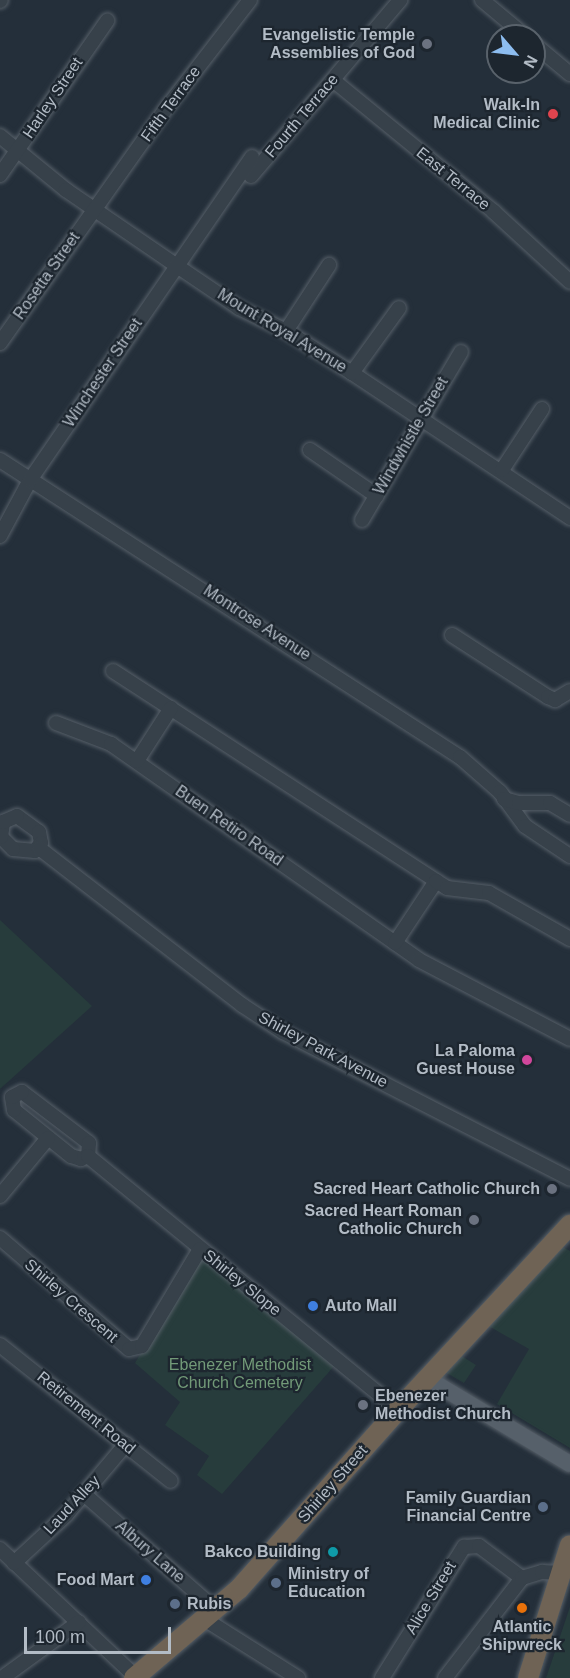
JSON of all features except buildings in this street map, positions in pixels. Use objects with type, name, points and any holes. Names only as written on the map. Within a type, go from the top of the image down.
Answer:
[{"type":"highway","name":"Shirley Street","points":[[135,1678],[212,1615],[398,1410],[566,1236]]},
{"type":"highway","points":[[528,1678],[570,1545]]},
{"type":"main road","points":[[428,1379],[570,1464]]},
{"type":"street","name":"Fourth Terrace","points":[[251,176],[400,0]]},
{"type":"street","points":[[482,0],[511,24]]},
{"type":"street","name":"Fifth Terrace","points":[[94,209],[244,2]]},
{"type":"street","name":"Harley Street","points":[[0,175],[106,21]]},
{"type":"street","points":[[546,54],[570,74]]},
{"type":"street","name":"East Terrace","points":[[333,80],[494,212],[570,282]]},
{"type":"street","name":"Mount Royal Avenue","points":[[0,136],[94,209],[177,267],[239,308],[286,331],[352,373],[502,470],[570,518]]},
{"type":"street","name":"Fourth Terrace","points":[[177,267],[252,157]]},
{"type":"street","name":"Rosetta Street","points":[[0,343],[94,209]]},
{"type":"street","points":[[286,331],[329,265]]},
{"type":"street","name":"Winchester Street","points":[[0,536],[30,480],[177,267]]},
{"type":"street","points":[[352,373],[399,308]]},
{"type":"street","name":"Windwhistle Street","points":[[362,520],[419,418],[461,352]]},
{"type":"street","points":[[502,470],[542,409]]},
{"type":"street","points":[[310,450],[377,496]]},
{"type":"street","name":"Montrose Avenue","points":[[0,460],[435,740],[481,773],[525,826],[570,856]]},
{"type":"street","points":[[452,634],[548,698],[555,700],[570,691]]},
{"type":"street","points":[[113,670],[447,888],[489,894],[570,939]]},
{"type":"street","points":[[136,761],[171,708]]},
{"type":"street","name":"Buen Retiro Road","points":[[56,723],[111,744],[419,960],[570,1039]]},
{"type":"street","points":[[504,799],[519,803],[550,803],[570,815]]},
{"type":"street","name":"Shirley Park Avenue","points":[[39,848],[242,1005],[283,1032],[570,1179]]},
{"type":"street","points":[[395,943],[436,881]]},
{"type":"street","name":"Shirley Slope","points":[[27,1093],[85,1139],[90,1147],[88,1156],[76,1159],[14,1110],[11,1102],[15,1094],[27,1093]]},
{"type":"street","points":[[0,1196],[48,1138]]},
{"type":"street","name":"Shirley Slope","points":[[88,1156],[398,1410]]},
{"type":"street","name":"Shirley Crescent","points":[[0,1238],[129,1349],[142,1346],[200,1249]]},
{"type":"street","name":"Retirement Road","points":[[0,1345],[171,1481]]},
{"type":"street","name":"Laud Alley","points":[[14,1563],[84,1494],[126,1444]]},
{"type":"street","name":"Albury Lane","points":[[84,1494],[212,1615],[298,1678]]},
{"type":"street","name":"Alice Street","points":[[382,1678],[464,1548],[479,1546],[522,1578]]},
{"type":"street","points":[[0,1549],[135,1678]]},
{"type":"street","points":[[445,1678],[522,1578],[542,1572],[560,1573]]},
{"type":"street","points":[[2,1678],[79,1622]]},
{"type":"green space","points":[[0,920],[92,1006],[0,1089]]},
{"type":"green space","points":[[558,1244],[570,1251],[570,1448],[497,1404],[529,1349],[485,1324]]},
{"type":"green space","name":"Ebenezer Methodist Church Cemetery","points":[[201,1254],[335,1365],[222,1494],[197,1475],[209,1456],[165,1425],[180,1402],[135,1363]]},
{"type":"green space","points":[[460,1355],[476,1365],[464,1383],[445,1372]]},
{"type":"green space","points":[[570,1607],[570,1678],[546,1678]]},
{"type":"place","name":"Evangelistic Temple Assemblies of God","points":[[427,44]]},
{"type":"place","name":"Walk-In Medical Clinic","points":[[553,114]]},
{"type":"place","name":"La Paloma Guest House","points":[[527,1060]]},
{"type":"place","name":"Sacred Heart Catholic Church","points":[[552,1189]]},
{"type":"place","name":"Sacred Heart Roman Catholic Church","points":[[474,1220]]},
{"type":"place","name":"Auto Mall","points":[[313,1306]]},
{"type":"place","name":"Ebenezer Methodist Church","points":[[363,1405]]},
{"type":"place","name":"Family Guardian Financial Centre","points":[[543,1507]]},
{"type":"place","name":"Bakco Building","points":[[333,1552]]},
{"type":"place","name":"Food Mart","points":[[146,1580]]},
{"type":"place","name":"Ministry of Education","points":[[276,1583]]},
{"type":"place","name":"Rubis","points":[[175,1604]]},
{"type":"place","name":"Atlantic Shipwreck","points":[[522,1608]]}]
